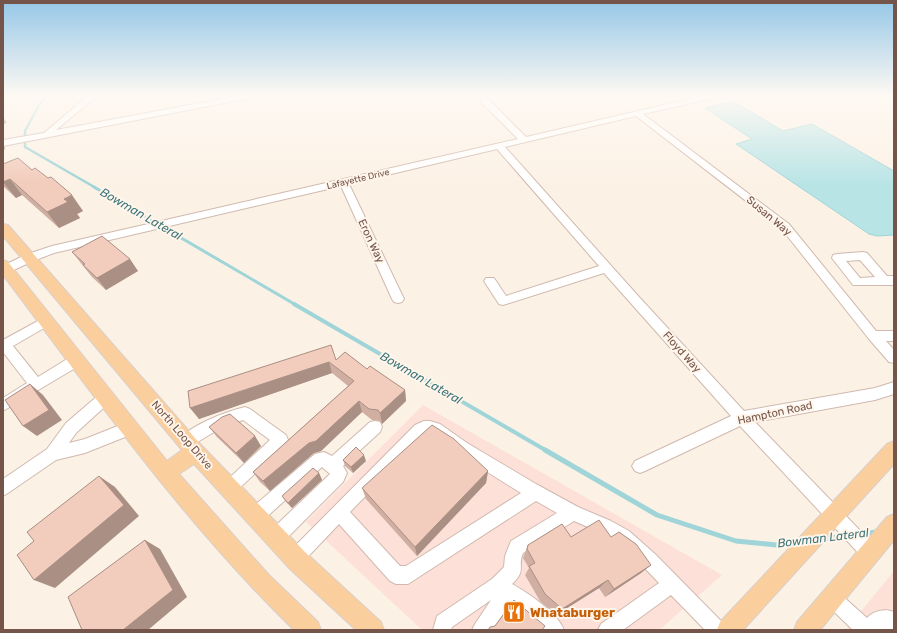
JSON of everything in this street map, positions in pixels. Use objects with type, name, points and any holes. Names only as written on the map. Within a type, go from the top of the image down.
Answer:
[{"type":"main road","name":"North Loop Drive","points":[[3,228],[191,447],[295,558],[373,630]]},
{"type":"main road","points":[[4,268],[165,473],[261,583],[310,630]]},
{"type":"main road","points":[[165,473],[191,447]]},
{"type":"main road","points":[[728,630],[833,516],[853,497],[894,450]]},
{"type":"main road","points":[[805,630],[881,539]]},
{"type":"street","points":[[47,133],[57,125]]},
{"type":"street","points":[[3,143],[93,125]]},
{"type":"street","points":[[509,125],[524,140]]},
{"type":"street","name":"Lafayette Drive","points":[[4,268],[52,250],[592,125]]},
{"type":"street","name":"Susan Way","points":[[652,125],[786,226],[873,336],[894,358]]},
{"type":"street","name":"Floyd Way","points":[[499,146],[606,268],[833,516],[881,539]]},
{"type":"street","name":"Eron Way","points":[[344,182],[398,299]]},
{"type":"street","points":[[490,280],[503,301],[606,268]]},
{"type":"street","points":[[36,385],[4,346],[47,321]]},
{"type":"street","points":[[873,336],[894,336]]},
{"type":"street","points":[[3,405],[77,360]]},
{"type":"street","name":"Hampton Road","points":[[640,466],[742,418],[875,394],[894,388]]},
{"type":"street","points":[[3,488],[52,454],[71,428],[106,397]]},
{"type":"street","points":[[191,447],[205,428],[230,417],[245,413],[281,440],[229,488]]},
{"type":"street","points":[[295,558],[424,427],[430,427],[437,430],[460,447],[534,493],[573,513],[597,522],[623,537],[648,558],[718,630]]},
{"type":"street","points":[[52,454],[85,446],[130,428]]},
{"type":"street","points":[[332,466],[375,428]]},
{"type":"street","points":[[255,516],[320,458],[324,459],[332,466],[339,473],[338,477],[276,537]]},
{"type":"street","points":[[339,512],[396,575],[401,576],[408,575],[534,493]]},
{"type":"street","points":[[481,630],[513,571],[513,556],[517,547],[573,513]]},
{"type":"street","points":[[607,630],[672,584]]},
{"type":"street","points":[[442,630],[443,622],[502,589]]},
{"type":"street","points":[[502,589],[522,600],[555,630]]},
{"type":"street","points":[[832,598],[867,630],[877,620],[890,619],[894,622]]},
{"type":"shaded area","points":[[423,405],[722,575],[659,630],[422,630],[306,522]]},
{"type":"shaded area","points":[[894,571],[894,630],[846,630]]},
{"type":"water","points":[[730,125],[772,125],[783,131],[813,125],[894,171],[894,235],[877,236],[869,234],[736,144],[752,139]]},
{"type":"building","points":[[18,158],[32,170],[35,168],[48,178],[51,177],[72,195],[64,199],[68,202],[47,212],[10,179],[3,182],[3,164]]},
{"type":"building","points":[[102,236],[130,259],[97,278],[72,252]]},
{"type":"building","points":[[331,345],[336,360],[345,352],[367,369],[370,366],[405,390],[380,413],[378,410],[369,409],[359,401],[316,441],[309,443],[263,481],[253,472],[354,381],[329,362],[190,408],[188,391]]},
{"type":"building","points":[[30,384],[49,410],[23,426],[5,400]]},
{"type":"building","points":[[230,414],[255,436],[236,453],[209,427],[222,417]]},
{"type":"building","points":[[432,425],[454,439],[488,471],[415,547],[362,488]]},
{"type":"building","points":[[356,447],[364,455],[351,467],[343,460]]},
{"type":"building","points":[[313,468],[319,473],[288,503],[282,496]]},
{"type":"building","points":[[99,476],[124,505],[34,580],[17,555],[34,541],[27,532]]},
{"type":"building","points":[[599,520],[611,537],[619,532],[636,544],[651,565],[614,589],[608,580],[562,609],[545,594],[529,566],[535,563],[527,549],[528,545],[562,524],[571,537]]},
{"type":"building","points":[[145,540],[173,590],[123,630],[82,630],[68,597]]},
{"type":"building","name":"Whataburger","points":[[514,600],[545,626],[542,630],[488,630],[490,627],[495,626]]},
{"type":"waterway","name":"Bowman Lateral","points":[[28,125],[25,131],[25,147],[96,188]]},
{"type":"waterway","name":"Bowman Lateral","points":[[94,187],[296,305]]},
{"type":"waterway","name":"Bowman Lateral","points":[[294,304],[547,451]]},
{"type":"waterway","name":"Bowman Lateral","points":[[545,450],[657,515],[736,541],[776,545],[798,542]]},
{"type":"waterway","name":"Bowman Lateral","points":[[860,534],[877,532]]},
{"type":"waterway","name":"Bowman Lateral","points":[[822,539],[846,536]]},
{"type":"place","name":"Whataburger","points":[[514,612]]}]
